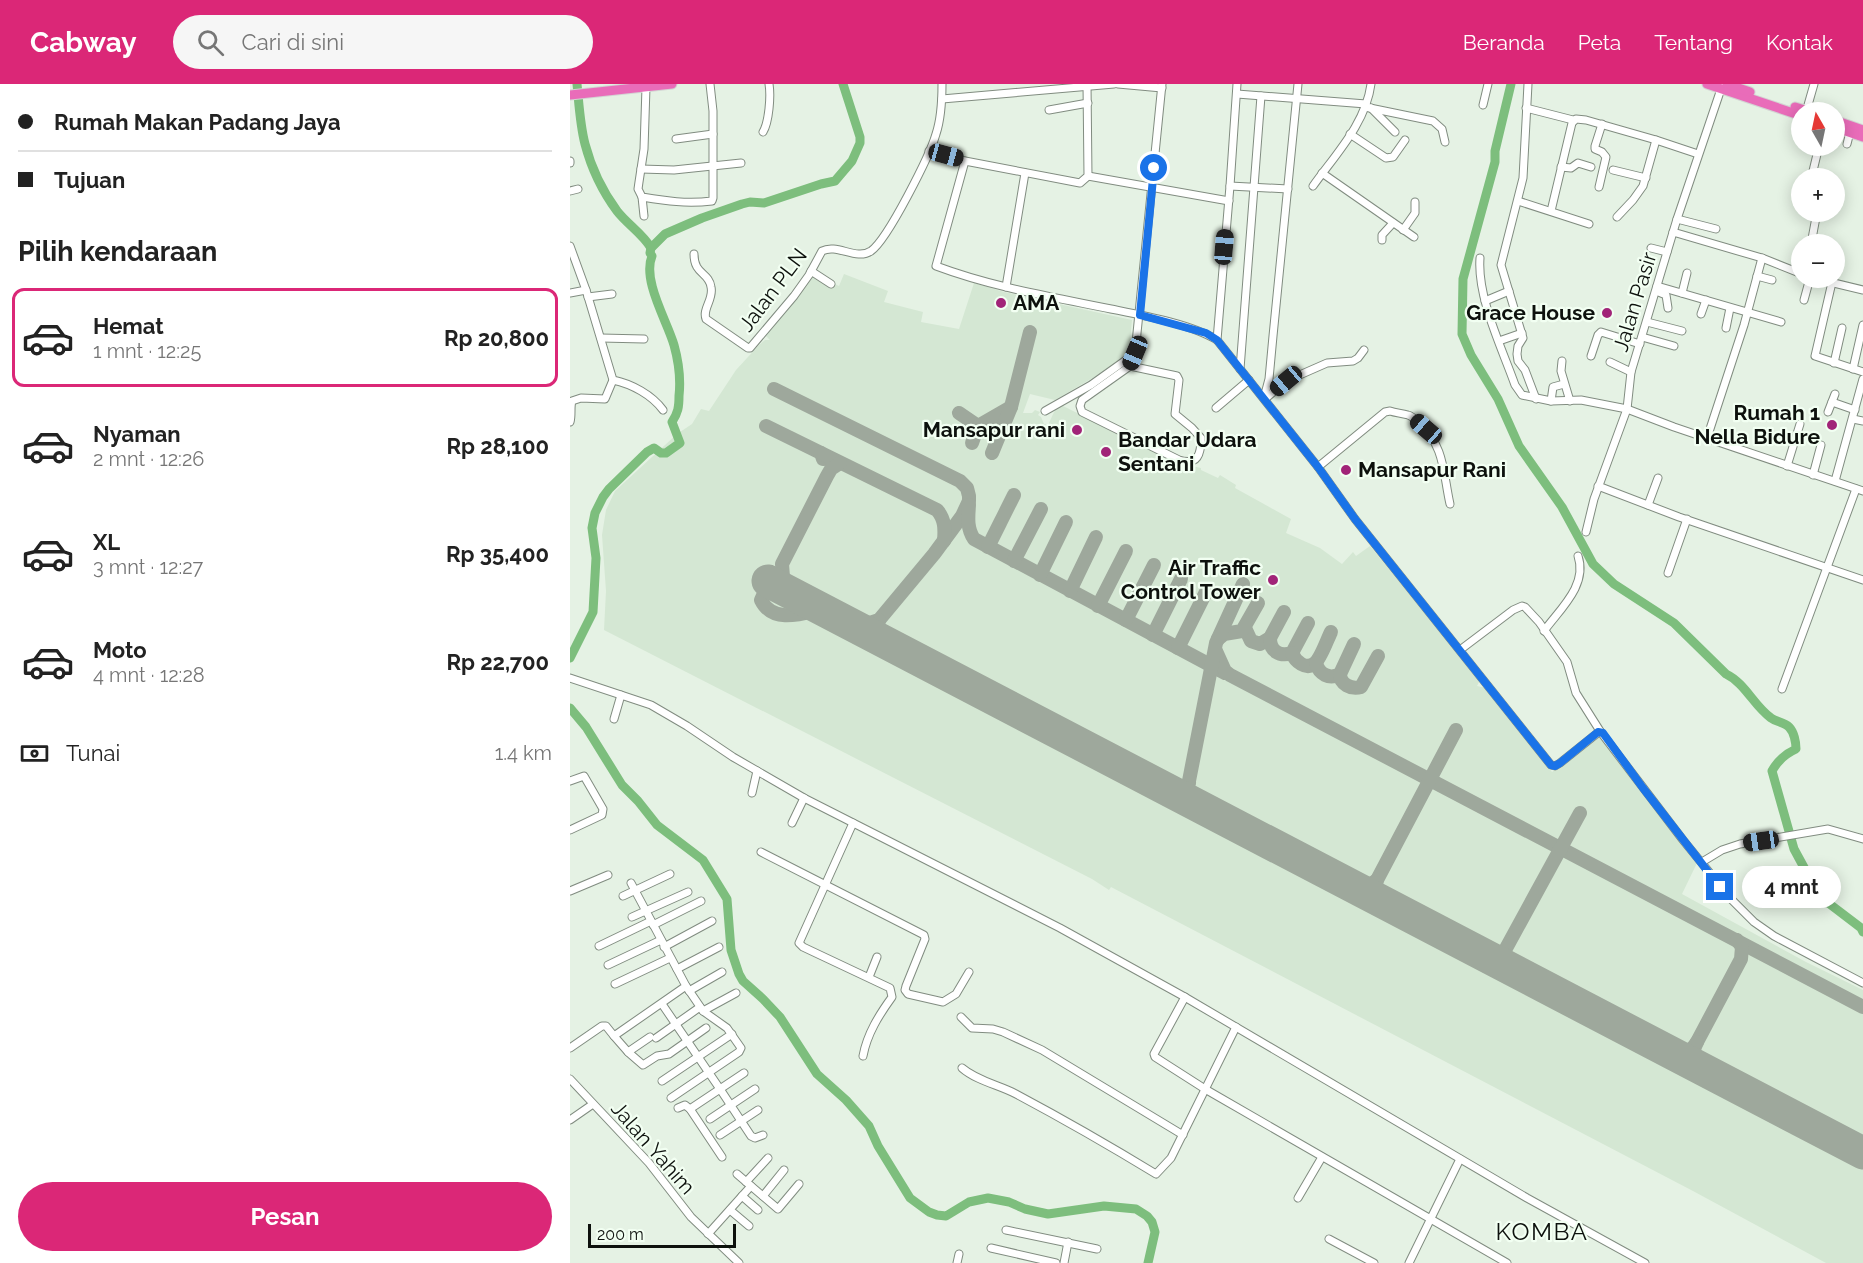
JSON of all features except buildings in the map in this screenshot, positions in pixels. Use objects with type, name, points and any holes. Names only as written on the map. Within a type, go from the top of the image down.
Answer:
[{"type":"highway","points":[[570,95],[624,84]]},
{"type":"highway","points":[[570,90],[672,84]]},
{"type":"highway","points":[[1707,84],[1744,90],[1791,107]]},
{"type":"highway","points":[[1845,124],[1863,130]]},
{"type":"highway","points":[[1845,130],[1863,137]]},
{"type":"street","points":[[642,197],[677,203],[712,201],[713,134],[710,84]]},
{"type":"street","points":[[763,132],[768,121],[769,84]]},
{"type":"street","name":"Jalan PLN","points":[[694,254],[696,266],[711,284],[712,297],[704,311],[706,319],[748,348],[753,346],[811,272],[819,255],[826,249],[861,254],[874,248],[903,205],[930,151],[938,126],[942,84]]},
{"type":"street","points":[[942,99],[1087,84],[1162,86],[1135,353],[1130,366],[1082,400],[1080,406],[1082,412],[1179,460],[1189,462],[1195,460],[1200,451],[1200,438],[1175,414],[1178,376],[1130,366]]},
{"type":"street","points":[[930,151],[965,161],[1080,183],[1088,176],[1087,84]]},
{"type":"street","points":[[1217,340],[1237,84]]},
{"type":"street","points":[[1264,398],[1269,379],[1298,84]]},
{"type":"street","points":[[1313,186],[1368,107],[1371,84]]},
{"type":"street","points":[[1483,105],[1488,84]]},
{"type":"street","points":[[1528,84],[1524,163],[1518,201],[1501,261],[1523,338],[1518,346],[1518,361],[1525,370],[1536,399]]},
{"type":"street","points":[[1809,102],[1814,84]]},
{"type":"street","name":"Jalan Pasir","points":[[1586,532],[1598,486],[1627,409],[1631,372],[1677,219],[1698,154],[1724,86]]},
{"type":"street","points":[[644,216],[639,189],[646,87]]},
{"type":"street","points":[[1237,94],[1368,107],[1433,121],[1442,129],[1445,142]]},
{"type":"street","points":[[1240,369],[1261,96]]},
{"type":"street","points":[[1049,110],[1088,103]]},
{"type":"street","points":[[1368,107],[1395,132]]},
{"type":"street","points":[[1526,108],[1573,120],[1580,118],[1698,154]]},
{"type":"street","points":[[1551,211],[1573,120]]},
{"type":"street","points":[[1599,187],[1606,161],[1604,154],[1594,149],[1602,124]]},
{"type":"street","points":[[1847,144],[1850,132]]},
{"type":"street","points":[[676,140],[713,134]]},
{"type":"street","points":[[1350,134],[1386,158],[1393,158],[1405,140]]},
{"type":"street","points":[[1617,217],[1638,194],[1646,178],[1656,140]]},
{"type":"street","points":[[965,161],[936,266],[1006,287],[1140,315],[1206,333],[1217,340],[1318,467],[1355,519],[1551,765],[1558,765],[1600,731]]},
{"type":"street","points":[[641,169],[674,170],[741,163]]},
{"type":"street","points":[[1561,167],[1571,168],[1578,163],[1591,167]]},
{"type":"street","points":[[1613,170],[1646,178]]},
{"type":"street","points":[[1006,287],[1025,173]]},
{"type":"street","points":[[1322,173],[1414,237]]},
{"type":"street","points":[[1088,176],[1229,201]]},
{"type":"street","points":[[1230,186],[1288,189]]},
{"type":"street","points":[[1518,201],[1589,224]]},
{"type":"street","points":[[1403,230],[1415,213],[1414,202]]},
{"type":"street","points":[[1677,219],[1716,229]]},
{"type":"street","points":[[1382,240],[1382,235],[1393,223]]},
{"type":"street","points":[[1673,232],[1762,258],[1791,270]]},
{"type":"street","points":[[570,246],[614,380],[605,399],[572,399],[570,422]]},
{"type":"street","points":[[1651,248],[1667,252]]},
{"type":"street","points":[[1480,258],[1481,288],[1518,392],[1536,399],[1581,400],[1627,409],[1860,490],[1827,568],[1782,690]]},
{"type":"street","points":[[1707,438],[1762,258]]},
{"type":"street","points":[[811,272],[831,284]]},
{"type":"street","points":[[1682,293],[1687,273]]},
{"type":"street","points":[[1757,276],[1772,280]]},
{"type":"street","points":[[1845,284],[1863,290]]},
{"type":"street","points":[[1657,288],[1781,322]]},
{"type":"street","points":[[1657,288],[1666,295],[1668,308]]},
{"type":"street","points":[[1804,300],[1808,288]]},
{"type":"street","points":[[1831,288],[1815,355],[1863,372]]},
{"type":"street","points":[[1485,301],[1509,291]]},
{"type":"street","points":[[570,293],[612,294]]},
{"type":"street","points":[[1701,314],[1706,300]]},
{"type":"street","points":[[1726,328],[1730,308]]},
{"type":"street","points":[[1647,322],[1682,331]]},
{"type":"street","points":[[1853,369],[1863,325]]},
{"type":"street","points":[[1834,363],[1842,327]]},
{"type":"street","points":[[1591,356],[1598,334],[1601,332],[1674,346]]},
{"type":"street","points":[[1499,341],[1522,333]]},
{"type":"street","points":[[601,339],[644,339]]},
{"type":"street","points":[[1264,398],[1286,381],[1327,363],[1353,361],[1364,350]]},
{"type":"street","points":[[1045,411],[1091,384],[1135,353]]},
{"type":"street","points":[[1562,361],[1560,370],[1570,401]]},
{"type":"street","points":[[1610,362],[1631,372]]},
{"type":"street","points":[[1835,481],[1863,379]]},
{"type":"street","points":[[614,380],[639,390],[654,400],[663,410]]},
{"type":"street","points":[[1216,408],[1249,380]]},
{"type":"street","points":[[1551,401],[1553,387],[1564,384]]},
{"type":"street","points":[[1828,412],[1835,394]]},
{"type":"street","points":[[1832,402],[1855,410]]},
{"type":"street","points":[[1318,467],[1385,412],[1406,414],[1426,429],[1435,441],[1442,456],[1450,504]]},
{"type":"street","points":[[1853,418],[1863,421]]},
{"type":"street","points":[[1787,466],[1800,424]]},
{"type":"street","points":[[1813,475],[1821,445]]},
{"type":"street","points":[[1648,505],[1658,478]]},
{"type":"street","points":[[1598,486],[1863,580]]},
{"type":"street","points":[[1668,573],[1687,519]]},
{"type":"street","points":[[1544,631],[1572,594],[1579,579],[1581,570],[1578,556]]},
{"type":"street","points":[[1460,650],[1512,609],[1522,606],[1535,618],[1567,662],[1576,693],[1600,731],[1726,893],[1762,929],[1863,983]]},
{"type":"street","points":[[570,678],[661,710],[804,798],[1060,928],[1185,997],[1460,1159],[1645,1263]]},
{"type":"street","points":[[614,719],[621,695]]},
{"type":"street","points":[[752,793],[757,771]]},
{"type":"street","points":[[570,782],[584,776],[603,809],[600,816],[570,830]]},
{"type":"street","points":[[792,823],[804,798]]},
{"type":"street","points":[[853,823],[800,945],[891,988],[892,993],[870,1034],[863,1056]]},
{"type":"street","points":[[1702,862],[1722,850],[1740,844],[1828,829],[1863,839]]},
{"type":"street","points":[[761,852],[924,936],[906,986],[905,990],[908,994],[943,1002],[956,994],[969,972]]},
{"type":"street","points":[[623,896],[633,887],[670,874]]},
{"type":"street","points":[[570,891],[608,875]]},
{"type":"street","points":[[633,887],[670,958],[702,1009],[724,1026],[741,1046],[741,1050],[671,1098]]},
{"type":"street","points":[[632,917],[688,891]]},
{"type":"street","points":[[599,946],[701,902]]},
{"type":"street","points":[[608,965],[712,921]]},
{"type":"street","points":[[677,969],[719,946]]},
{"type":"street","points":[[869,977],[877,957]]},
{"type":"street","points":[[615,984],[670,958]]},
{"type":"street","points":[[614,1036],[688,988],[722,972]]},
{"type":"street","points":[[628,1052],[702,1009],[736,993]]},
{"type":"street","points":[[1185,997],[1154,1055],[1155,1058],[1507,1263]]},
{"type":"street","points":[[662,1004],[752,1137],[763,1135]]},
{"type":"street","points":[[961,1017],[965,1023],[975,1029],[993,1029],[1003,1032],[1042,1050],[1183,1135]]},
{"type":"street","points":[[570,1048],[602,1026],[606,1026],[628,1052],[641,1065],[645,1065],[657,1056],[666,1055],[706,1028]]},
{"type":"street","points":[[962,1068],[970,1075],[1006,1089],[1038,1106],[1156,1174],[1171,1158],[1236,1027]]},
{"type":"street","points":[[662,1081],[732,1034]]},
{"type":"street","points":[[690,1109],[744,1073]]},
{"type":"street","name":"Jalan Yahim","points":[[570,1079],[646,1160],[682,1206],[739,1263]]},
{"type":"street","points":[[710,1119],[755,1089]]},
{"type":"street","points":[[570,1120],[593,1104]]},
{"type":"street","points":[[678,1108],[685,1105],[690,1109],[722,1157]]},
{"type":"street","points":[[720,1135],[758,1110]]},
{"type":"street","points":[[1298,1198],[1322,1157]]},
{"type":"street","points":[[708,1234],[742,1196],[748,1184],[768,1158]]},
{"type":"street","points":[[1409,1263],[1460,1159]]},
{"type":"street","points":[[763,1196],[784,1170]]},
{"type":"street","points":[[737,1174],[778,1209],[799,1184]]},
{"type":"street","points":[[742,1196],[758,1210]]},
{"type":"street","points":[[730,1210],[749,1226]]},
{"type":"street","points":[[1006,1230],[1097,1249]]},
{"type":"street","points":[[1329,1239],[1374,1263]]},
{"type":"street","points":[[1064,1263],[1068,1242]]},
{"type":"street","points":[[991,1248],[1056,1263]]},
{"type":"street","points":[[957,1263],[959,1254]]},
{"type":"shaded area","points":[[813,274],[839,286],[844,274],[888,291],[884,302],[923,312],[921,322],[959,329],[974,283],[1004,292],[1132,320],[1129,352],[1131,353],[1129,355],[1055,400],[1030,394],[1023,413],[1032,413],[1035,410],[1040,412],[1038,415],[1044,424],[1048,425],[1055,410],[1061,405],[1178,463],[1201,468],[1218,478],[1220,475],[1236,485],[1235,488],[1291,519],[1286,533],[1320,548],[1342,564],[1353,552],[1356,556],[1370,546],[1480,680],[1477,686],[1486,688],[1552,772],[1599,737],[1697,863],[1682,894],[1806,962],[1863,990],[1863,1263],[1826,1263],[1693,1191],[1111,887],[1109,890],[1092,879],[604,630],[606,591],[602,535],[606,510],[615,491],[677,434],[692,424],[701,409],[709,411],[736,370],[759,345],[765,340],[770,340],[765,335]]},
{"type":"waterway","points":[[577,84],[583,137],[594,170],[617,211],[651,248]]},
{"type":"waterway","points":[[570,658],[593,612],[596,558],[592,528],[595,513],[603,497],[647,452],[654,448],[661,453],[666,453],[680,443],[672,422],[679,403],[678,364],[674,345],[650,277],[651,248],[665,234],[702,218],[742,204],[764,203],[835,181],[852,161],[860,143],[843,84]]},
{"type":"waterway","points":[[1511,84],[1495,151],[1495,162],[1463,279],[1462,334],[1471,355],[1498,399],[1519,446],[1562,507],[1593,564],[1614,584],[1674,623],[1726,674],[1739,683],[1765,713],[1791,729],[1796,749],[1782,758],[1772,771],[1794,849],[1807,873],[1824,892],[1827,902],[1863,932]]},
{"type":"waterway","points":[[570,708],[586,727],[622,785],[657,825],[703,860],[727,899],[731,950],[743,981],[780,1017],[817,1074],[846,1100],[869,1126],[878,1146],[910,1198],[929,1212],[946,1216],[969,1202],[988,1198],[1048,1214],[1104,1206],[1136,1209],[1152,1222],[1155,1232],[1148,1263]]},
{"type":"taxiway","points":[[992,453],[1011,407],[1030,332]]},
{"type":"taxiway","points":[[774,389],[960,481],[967,488],[969,501],[962,516],[934,554],[879,620],[864,625],[850,624]]},
{"type":"taxiway","points":[[978,426],[1011,407]]},
{"type":"taxiway","points":[[959,413],[978,426],[972,443]]},
{"type":"taxiway","points":[[766,426],[821,453],[823,459]]},
{"type":"taxiway","points":[[821,453],[937,510],[944,524],[944,541]]},
{"type":"taxiway","points":[[792,594],[783,577],[782,564],[831,469],[840,463]]},
{"type":"taxiway","points":[[988,547],[1014,495]]},
{"type":"taxiway","points":[[969,505],[969,527],[974,539],[1225,673]]},
{"type":"taxiway","points":[[1014,561],[1041,509]]},
{"type":"taxiway","points":[[1040,575],[1066,522]]},
{"type":"taxiway","points":[[1070,591],[1096,537]]},
{"type":"taxiway","points":[[1098,606],[1126,551]]},
{"type":"taxiway","points":[[1126,620],[1154,565]]},
{"type":"taxiway","points":[[1153,635],[1181,579]]},
{"type":"taxiway","points":[[769,582],[761,600],[773,612],[788,615],[821,609]]},
{"type":"taxiway","points":[[1203,808],[1190,798],[1188,786],[1216,643],[1243,584]]},
{"type":"taxiway","points":[[1178,648],[1206,592]]},
{"type":"taxiway","points":[[1218,639],[1224,634],[1242,631],[1258,603]]},
{"type":"taxiway","points":[[1245,628],[1251,641],[1260,644],[1270,638],[1284,612]]},
{"type":"taxiway","points":[[879,620],[878,631],[883,641]]},
{"type":"taxiway","points":[[1270,638],[1270,643],[1276,652],[1292,653],[1308,623]]},
{"type":"taxiway","points":[[1292,653],[1301,664],[1312,665],[1319,657],[1331,632]]},
{"type":"taxiway","points":[[1316,663],[1325,675],[1336,676],[1340,674],[1354,644]]},
{"type":"taxiway","points":[[1216,651],[1225,671],[1230,675],[1863,1007]]},
{"type":"taxiway","points":[[1340,674],[1340,678],[1347,685],[1354,688],[1361,687],[1378,656]]},
{"type":"taxiway","points":[[1383,902],[1375,890],[1377,880],[1456,730]]},
{"type":"taxiway","points":[[1163,787],[1177,791],[1189,783]]},
{"type":"taxiway","points":[[1498,963],[1580,813]]},
{"type":"taxiway","points":[[1350,885],[1365,888],[1377,880]]},
{"type":"taxiway","points":[[1697,1042],[1741,959],[1742,947],[1737,940]]},
{"type":"taxiway","points":[[1656,1045],[1673,1052],[1683,1053],[1697,1042],[1694,1052],[1695,1060],[1708,1072]]},
{"type":"runway","points":[[768,581],[1863,1153]]},
{"type":"place","name":"AMA","points":[[1001,303]]},
{"type":"place","name":"Grace House","points":[[1607,313]]},
{"type":"place","name":"Rumah 1 Nella Bidure","points":[[1832,425]]},
{"type":"place","name":"Mansapur rani","points":[[1077,430]]},
{"type":"place","name":"Bandar Udara Sentani","points":[[1106,452]]},
{"type":"place","name":"Mansapur Rani","points":[[1346,470]]},
{"type":"place","name":"Air Traffic Control Tower","points":[[1273,580]]},
{"type":"district","name":"KOMBA","points":[[1542,1232]]},
{"type":"route","points":[[1154,168],[1140,315],[1206,333],[1217,340],[1298,441],[1355,519],[1551,765],[1555,766],[1560,763],[1598,732],[1603,733],[1720,887]]}]
